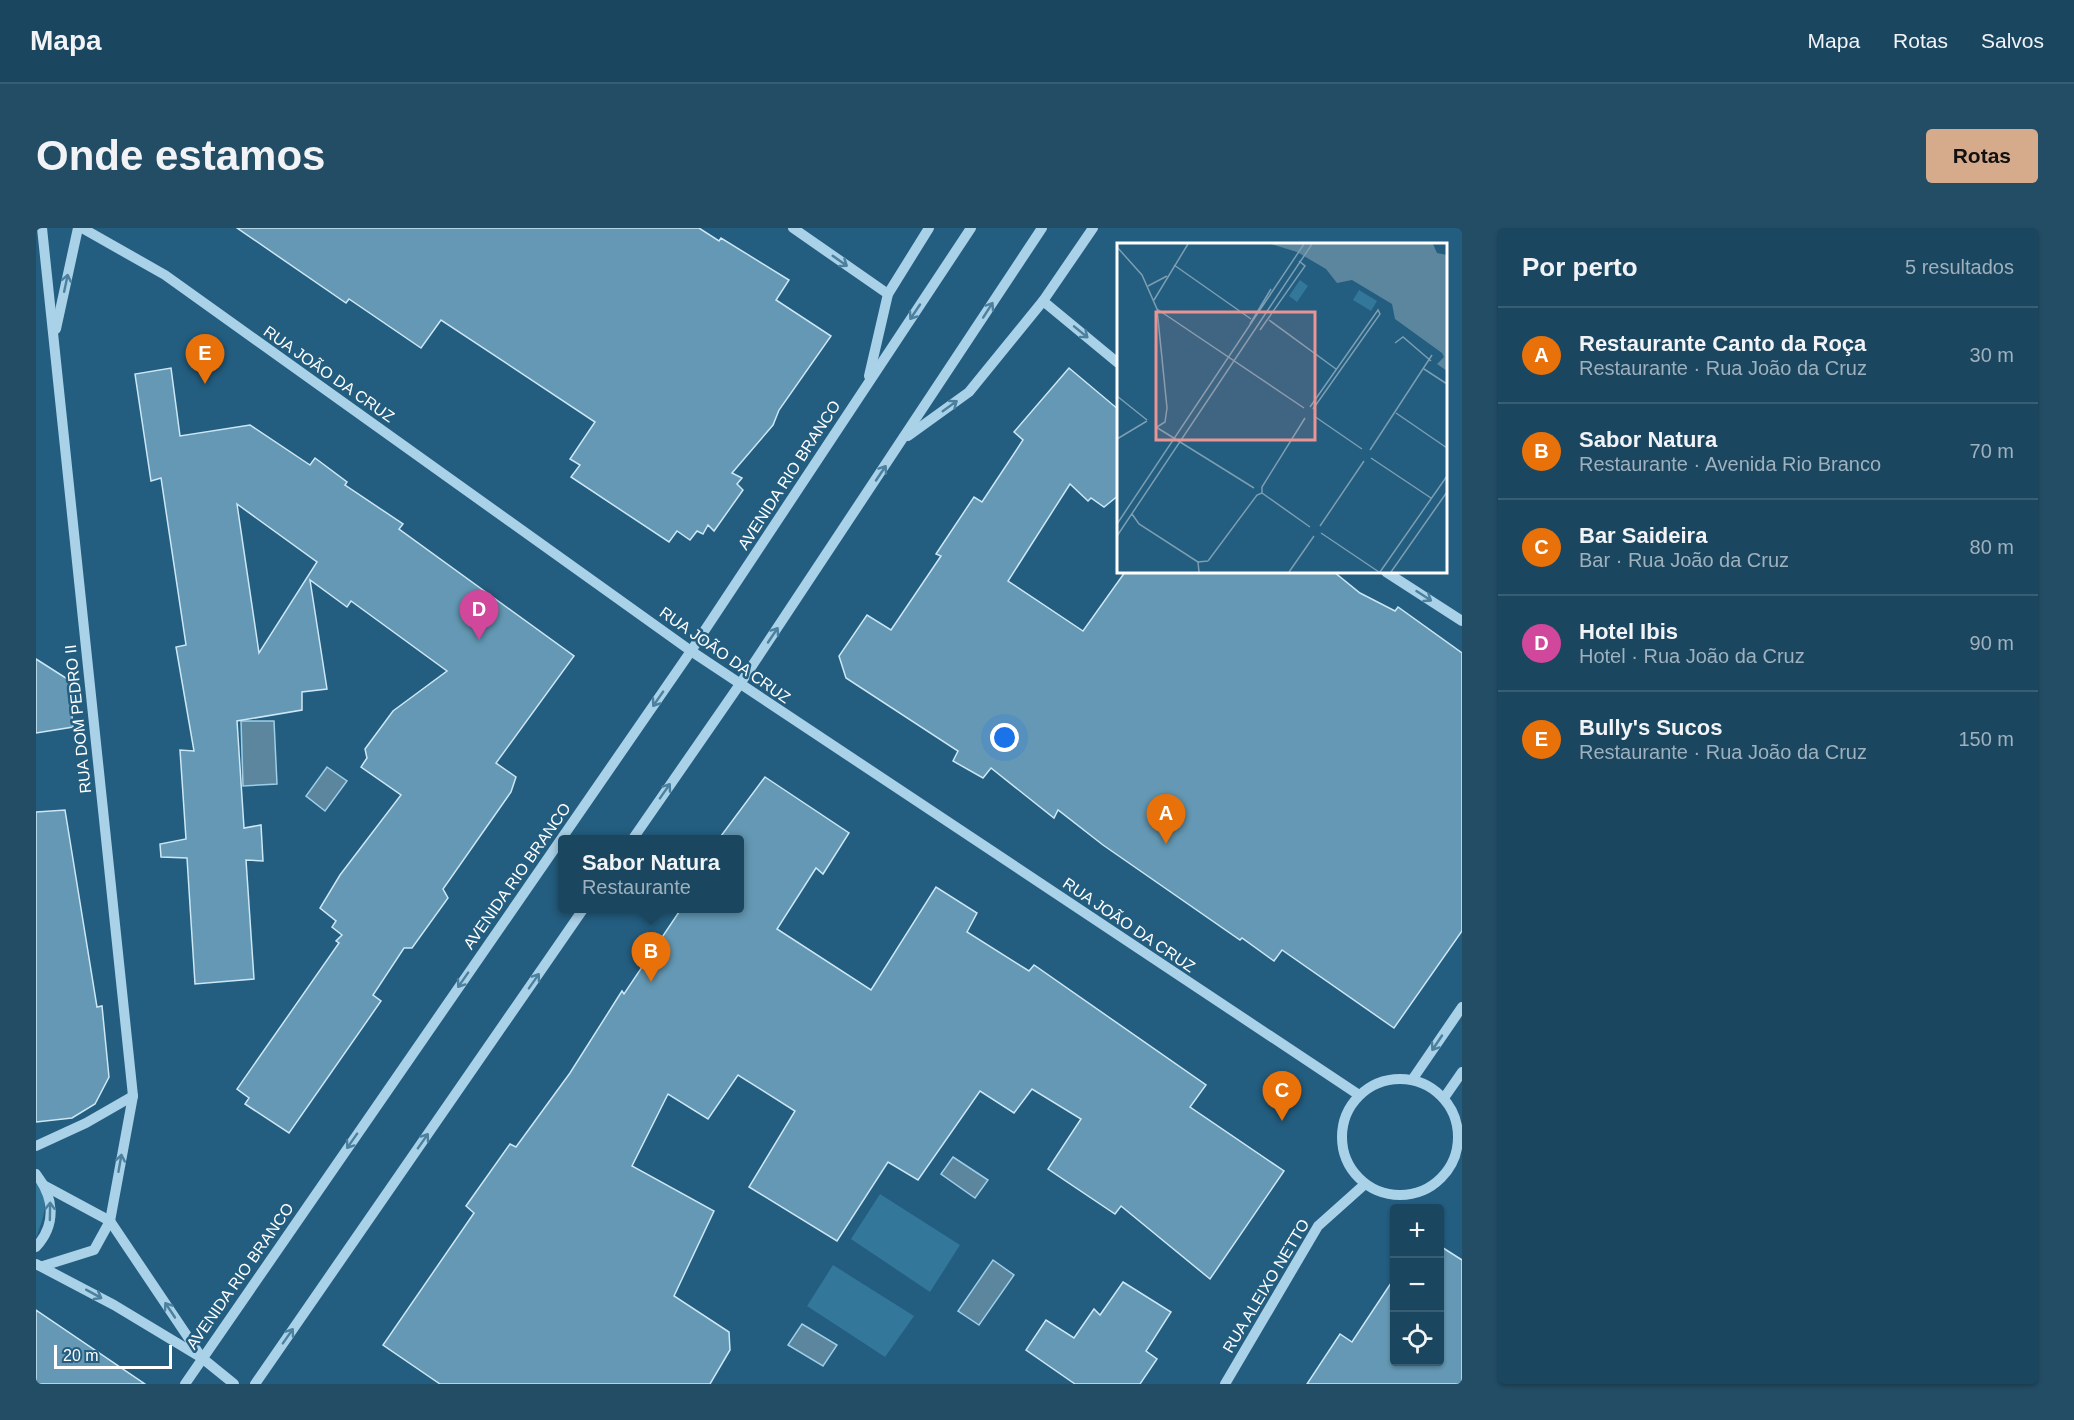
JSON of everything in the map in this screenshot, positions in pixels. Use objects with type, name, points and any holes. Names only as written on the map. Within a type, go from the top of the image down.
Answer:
[{"type":"street","name":"RUA DOM PEDRO II","points":[[40,1265],[94,1250],[110,1221],[133,1096],[42,228]]},
{"type":"street","name":"RUA DOM PEDRO II","points":[[54,338],[78,228]]},
{"type":"street","name":"RUA JOÃO DA CRUZ","points":[[82,228],[165,276],[691,651],[1359,1095]]},
{"type":"street","points":[[793,228],[888,294]]},
{"type":"street","name":"AVENIDA RIO BRANCO","points":[[868,382],[888,294],[929,228]]},
{"type":"street","name":"AVENIDA RIO BRANCO","points":[[564,835],[691,651],[970,228]]},
{"type":"street","points":[[635,835],[740,684],[1042,228]]},
{"type":"street","points":[[902,440],[969,392],[1043,301],[1093,228]]},
{"type":"street","points":[[1043,301],[1117,361]]},
{"type":"street","points":[[1388,573],[1462,621]]},
{"type":"street","name":"AVENIDA RIO BRANCO","points":[[185,1384],[558,843]]},
{"type":"street","points":[[255,1384],[581,913]]},
{"type":"street","points":[[1412,1080],[1462,1007]]},
{"type":"street","points":[[1444,1098],[1462,1072]]},
{"type":"street","points":[[1412,1080],[1430,1087],[1444,1098],[1455,1118],[1458,1140],[1452,1163],[1441,1179],[1424,1190],[1404,1196],[1384,1193],[1365,1184],[1348,1165],[1341,1141],[1345,1116],[1359,1095],[1384,1081],[1412,1080]]},
{"type":"street","points":[[36,1146],[86,1123],[133,1096]]},
{"type":"street","points":[[1452,1163],[1462,1169]]},
{"type":"street","points":[[36,1174],[45,1186],[52,1213],[49,1228],[36,1247]]},
{"type":"street","name":"RUA ALEIXO NETTO","points":[[1225,1384],[1318,1226],[1365,1184]]},
{"type":"street","points":[[45,1186],[110,1221],[202,1358]]},
{"type":"street","points":[[40,1265],[202,1358],[234,1384]]},
{"type":"shaded area","points":[[241,721],[274,721],[277,784],[243,786]]},
{"type":"shaded area","points":[[327,767],[347,781],[325,811],[306,796]]},
{"type":"shaded area","points":[[953,1157],[988,1180],[975,1198],[941,1174]]},
{"type":"shaded area","points":[[36,1181],[44,1194],[45,1209],[36,1238]]},
{"type":"shaded area","points":[[880,1194],[960,1245],[930,1292],[851,1239]]},
{"type":"shaded area","points":[[993,1260],[1014,1275],[979,1325],[958,1311]]},
{"type":"shaded area","points":[[833,1265],[914,1316],[885,1357],[807,1306]]},
{"type":"shaded area","points":[[802,1324],[837,1345],[823,1366],[788,1345]]},
{"type":"building","points":[[237,228],[699,228],[719,241],[721,238],[789,280],[776,300],[831,336],[779,410],[773,425],[732,473],[742,478],[737,484],[743,490],[714,531],[708,525],[703,534],[697,531],[690,540],[677,531],[669,542],[571,477],[580,465],[570,459],[595,422],[441,320],[421,348],[349,299],[346,303]]},
{"type":"building","points":[[171,368],[180,436],[250,425],[310,465],[315,458],[347,482],[345,485],[403,524],[399,529],[574,656],[496,763],[516,777],[511,792],[443,889],[448,898],[412,948],[404,948],[373,995],[381,1001],[289,1133],[245,1104],[249,1098],[237,1089],[339,943],[336,941],[342,935],[332,927],[336,921],[320,908],[340,875],[401,795],[361,767],[367,758],[365,749],[393,711],[447,671],[351,601],[347,607],[310,580],[327,689],[302,692],[302,710],[237,721],[244,828],[261,825],[263,861],[246,860],[254,979],[195,984],[187,858],[161,857],[160,844],[186,839],[180,750],[194,751],[176,647],[186,645],[161,478],[151,481],[135,374]],"holes":[[[237,504],[317,562],[259,653]]]},
{"type":"building","points":[[1069,368],[1117,408],[1117,497],[1104,507],[1091,498],[1088,501],[1070,484],[1008,581],[1083,631],[1124,573],[1335,573],[1360,593],[1395,611],[1398,607],[1462,653],[1462,931],[1394,1028],[1282,950],[1274,961],[1242,938],[1240,940],[1103,845],[1058,810],[1054,818],[991,768],[983,778],[953,761],[958,751],[846,678],[839,656],[867,615],[891,630],[941,556],[936,554],[974,497],[982,502],[1023,440],[1014,432]]},
{"type":"building","points":[[36,659],[69,680],[73,727],[36,733]]},
{"type":"building","points":[[765,777],[849,833],[823,874],[816,868],[777,929],[871,990],[936,887],[977,913],[967,932],[1029,971],[1034,965],[1206,1085],[1190,1107],[1284,1171],[1210,1279],[1121,1206],[1115,1214],[1048,1169],[1081,1119],[1032,1089],[1014,1113],[980,1091],[918,1180],[888,1162],[837,1241],[749,1187],[795,1111],[738,1075],[708,1119],[668,1094],[632,1166],[714,1211],[674,1296],[729,1332],[730,1350],[710,1384],[440,1384],[383,1345],[474,1213],[466,1206],[510,1144],[516,1147],[570,1073],[622,991],[624,994],[678,913],[744,913],[744,835],[722,835]]},
{"type":"building","points":[[65,810],[97,1007],[102,1006],[109,1077],[95,1104],[72,1118],[36,1122],[36,812]]},
{"type":"building","points":[[1444,1249],[1462,1260],[1462,1384],[1307,1384],[1340,1334],[1352,1342],[1390,1285],[1390,1366],[1444,1366]]},
{"type":"building","points":[[1123,1282],[1171,1312],[1146,1351],[1157,1359],[1140,1384],[1075,1384],[1026,1350],[1046,1320],[1074,1338],[1094,1309],[1100,1315]]},
{"type":"building","points":[[36,1310],[145,1384],[36,1384]]},
{"type":"place","name":"Bully's Sucos","points":[[205,384]]},
{"type":"place","name":"Hotel Ibis","points":[[479,640]]},
{"type":"place","name":"Restaurante Canto da Roça","points":[[1166,844]]},
{"type":"place","name":"Sabor Natura","points":[[651,982]]},
{"type":"place","name":"Bar Saideira","points":[[1282,1121]]}]
